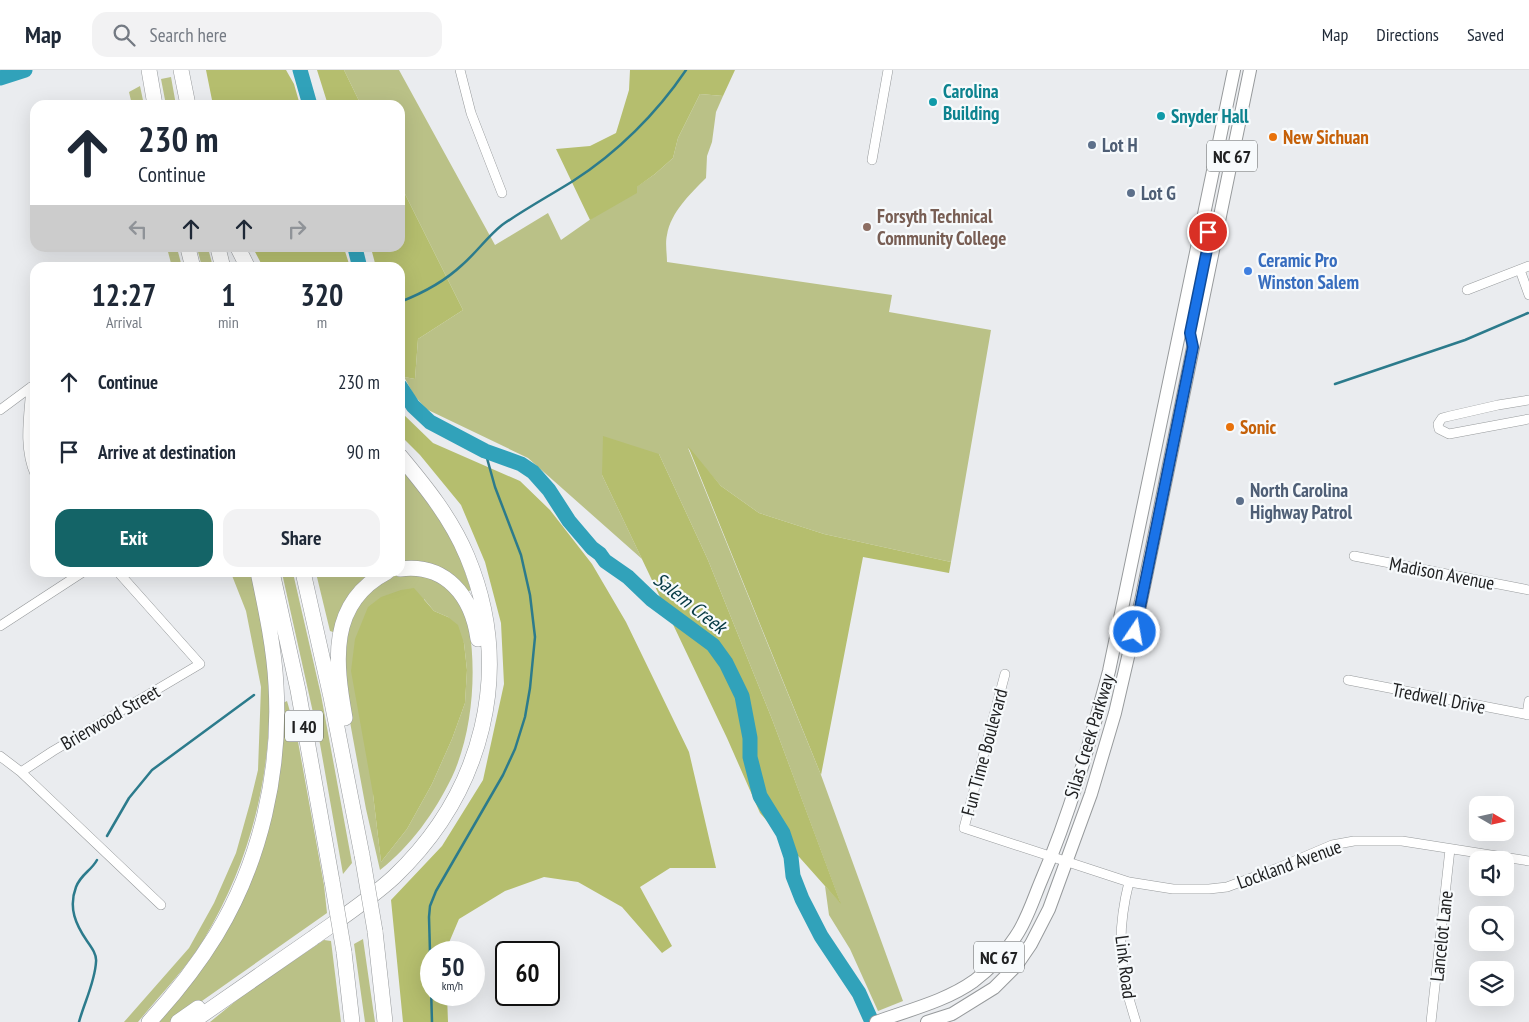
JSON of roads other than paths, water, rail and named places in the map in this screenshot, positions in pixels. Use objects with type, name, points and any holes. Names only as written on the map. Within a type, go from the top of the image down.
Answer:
[{"type":"highway","points":[[181,72],[187,100]]},
{"type":"highway","points":[[181,72],[194,100]]},
{"type":"highway","points":[[150,76],[155,100]]},
{"type":"highway","points":[[192,1022],[378,891],[429,840],[452,806],[469,770],[481,734],[488,694],[489,656],[484,614],[474,574],[457,536],[437,502],[405,462]]},
{"type":"highway","points":[[178,1022],[348,903],[376,881],[417,840],[441,807],[450,790],[471,736],[478,701],[480,663],[476,624],[463,594],[447,579],[427,570],[405,569]]},
{"type":"highway","points":[[149,1022],[188,978],[217,934],[241,886],[263,826],[274,756],[277,707],[273,653],[259,577]]},
{"type":"highway","name":"I 40","points":[[273,577],[298,690],[332,881],[344,952],[352,1022]]},
{"type":"highway","name":"I 40","points":[[304,577],[354,810],[375,931],[385,1022]]},
{"type":"highway","points":[[354,810],[358,788],[338,680],[340,638],[348,610],[354,599],[371,582],[379,577]]},
{"type":"main road","name":"Silas Creek Parkway","points":[[876,1022],[949,995],[976,980],[990,967],[1009,945],[1023,924],[1052,855],[1094,727],[1109,672],[1234,70]]},
{"type":"main road","name":"Silas Creek Parkway","points":[[927,1022],[952,1014],[994,988],[1016,966],[1032,944],[1049,909],[1097,776],[1125,672],[1250,70]]},
{"type":"main road","points":[[1193,347],[1190,333],[1209,235],[1208,232],[1201,230]]},
{"type":"street","points":[[460,70],[471,113],[502,193]]},
{"type":"street","points":[[872,160],[888,70]]},
{"type":"street","points":[[1467,290],[1529,266]]},
{"type":"street","points":[[1520,270],[1529,295]]},
{"type":"street","points":[[0,410],[30,388]]},
{"type":"street","points":[[1529,400],[1498,404],[1442,418],[1438,424],[1439,429],[1449,434],[1529,419]]},
{"type":"street","points":[[30,406],[28,445],[30,458]]},
{"type":"street","name":"Madison Avenue","points":[[1354,556],[1529,590]]},
{"type":"street","points":[[0,626],[75,577]]},
{"type":"street","name":"Brierwood Street","points":[[21,772],[52,751],[200,664],[122,577]]},
{"type":"street","name":"Fun Time Boulevard","points":[[1005,674],[964,828],[1052,855]]},
{"type":"street","name":"Tredwell Drive","points":[[1348,680],[1528,715]]},
{"type":"street","points":[[1528,715],[1529,701]]},
{"type":"street","points":[[0,756],[21,772],[161,905]]},
{"type":"street","name":"Lockland Avenue","points":[[1052,855],[1129,882],[1173,888],[1209,889],[1226,887],[1278,868],[1332,844],[1354,841],[1402,840],[1529,861]]},
{"type":"street","name":"Lancelot Lane","points":[[1431,1022],[1450,849]]},
{"type":"street","name":"Link Road","points":[[1129,882],[1122,915],[1120,950],[1129,1000],[1136,1022]]},
{"type":"waterway","name":"Salem Creek","points":[[0,78],[25,70]]},
{"type":"waterway","name":"Salem Creek","points":[[300,70],[309,100]]},
{"type":"waterway","points":[[405,300],[441,282],[467,260],[502,225],[573,181],[605,158],[649,117],[686,70]]},
{"type":"waterway","name":"Salem Creek","points":[[356,252],[358,262]]},
{"type":"waterway","points":[[1335,384],[1465,340],[1528,313]]},
{"type":"waterway","name":"Salem Creek","points":[[405,394],[413,406],[430,422],[485,451],[521,464],[533,472],[549,490],[569,521],[605,561],[628,577],[652,600],[713,645],[726,663],[742,696],[750,738],[750,757],[760,796],[783,833],[791,857],[793,876],[802,899],[821,936],[859,993],[872,1022]]},
{"type":"waterway","points":[[432,1022],[430,906],[436,891],[503,775],[515,749],[525,717],[535,637],[530,595],[521,555],[495,487],[485,451]]},
{"type":"waterway","points":[[107,836],[129,798],[152,770],[254,695]]},
{"type":"waterway","points":[[79,1022],[94,977],[96,957],[74,916],[73,902],[78,883],[97,860]]},
{"type":"place","name":"Carolina Building","points":[[933,102]]},
{"type":"place","name":"Snyder Hall","points":[[1161,116]]},
{"type":"place","name":"New Sichuan","points":[[1273,137]]},
{"type":"place","name":"Lot H","points":[[1092,145]]},
{"type":"place","name":"Lot G","points":[[1131,193]]},
{"type":"place","name":"Forsyth Technical Community College","points":[[867,227]]},
{"type":"place","name":"Ceramic Pro Winston Salem","points":[[1248,271]]},
{"type":"place","name":"Sonic","points":[[1230,427]]},
{"type":"place","name":"North Carolina Highway Patrol","points":[[1240,501]]}]
